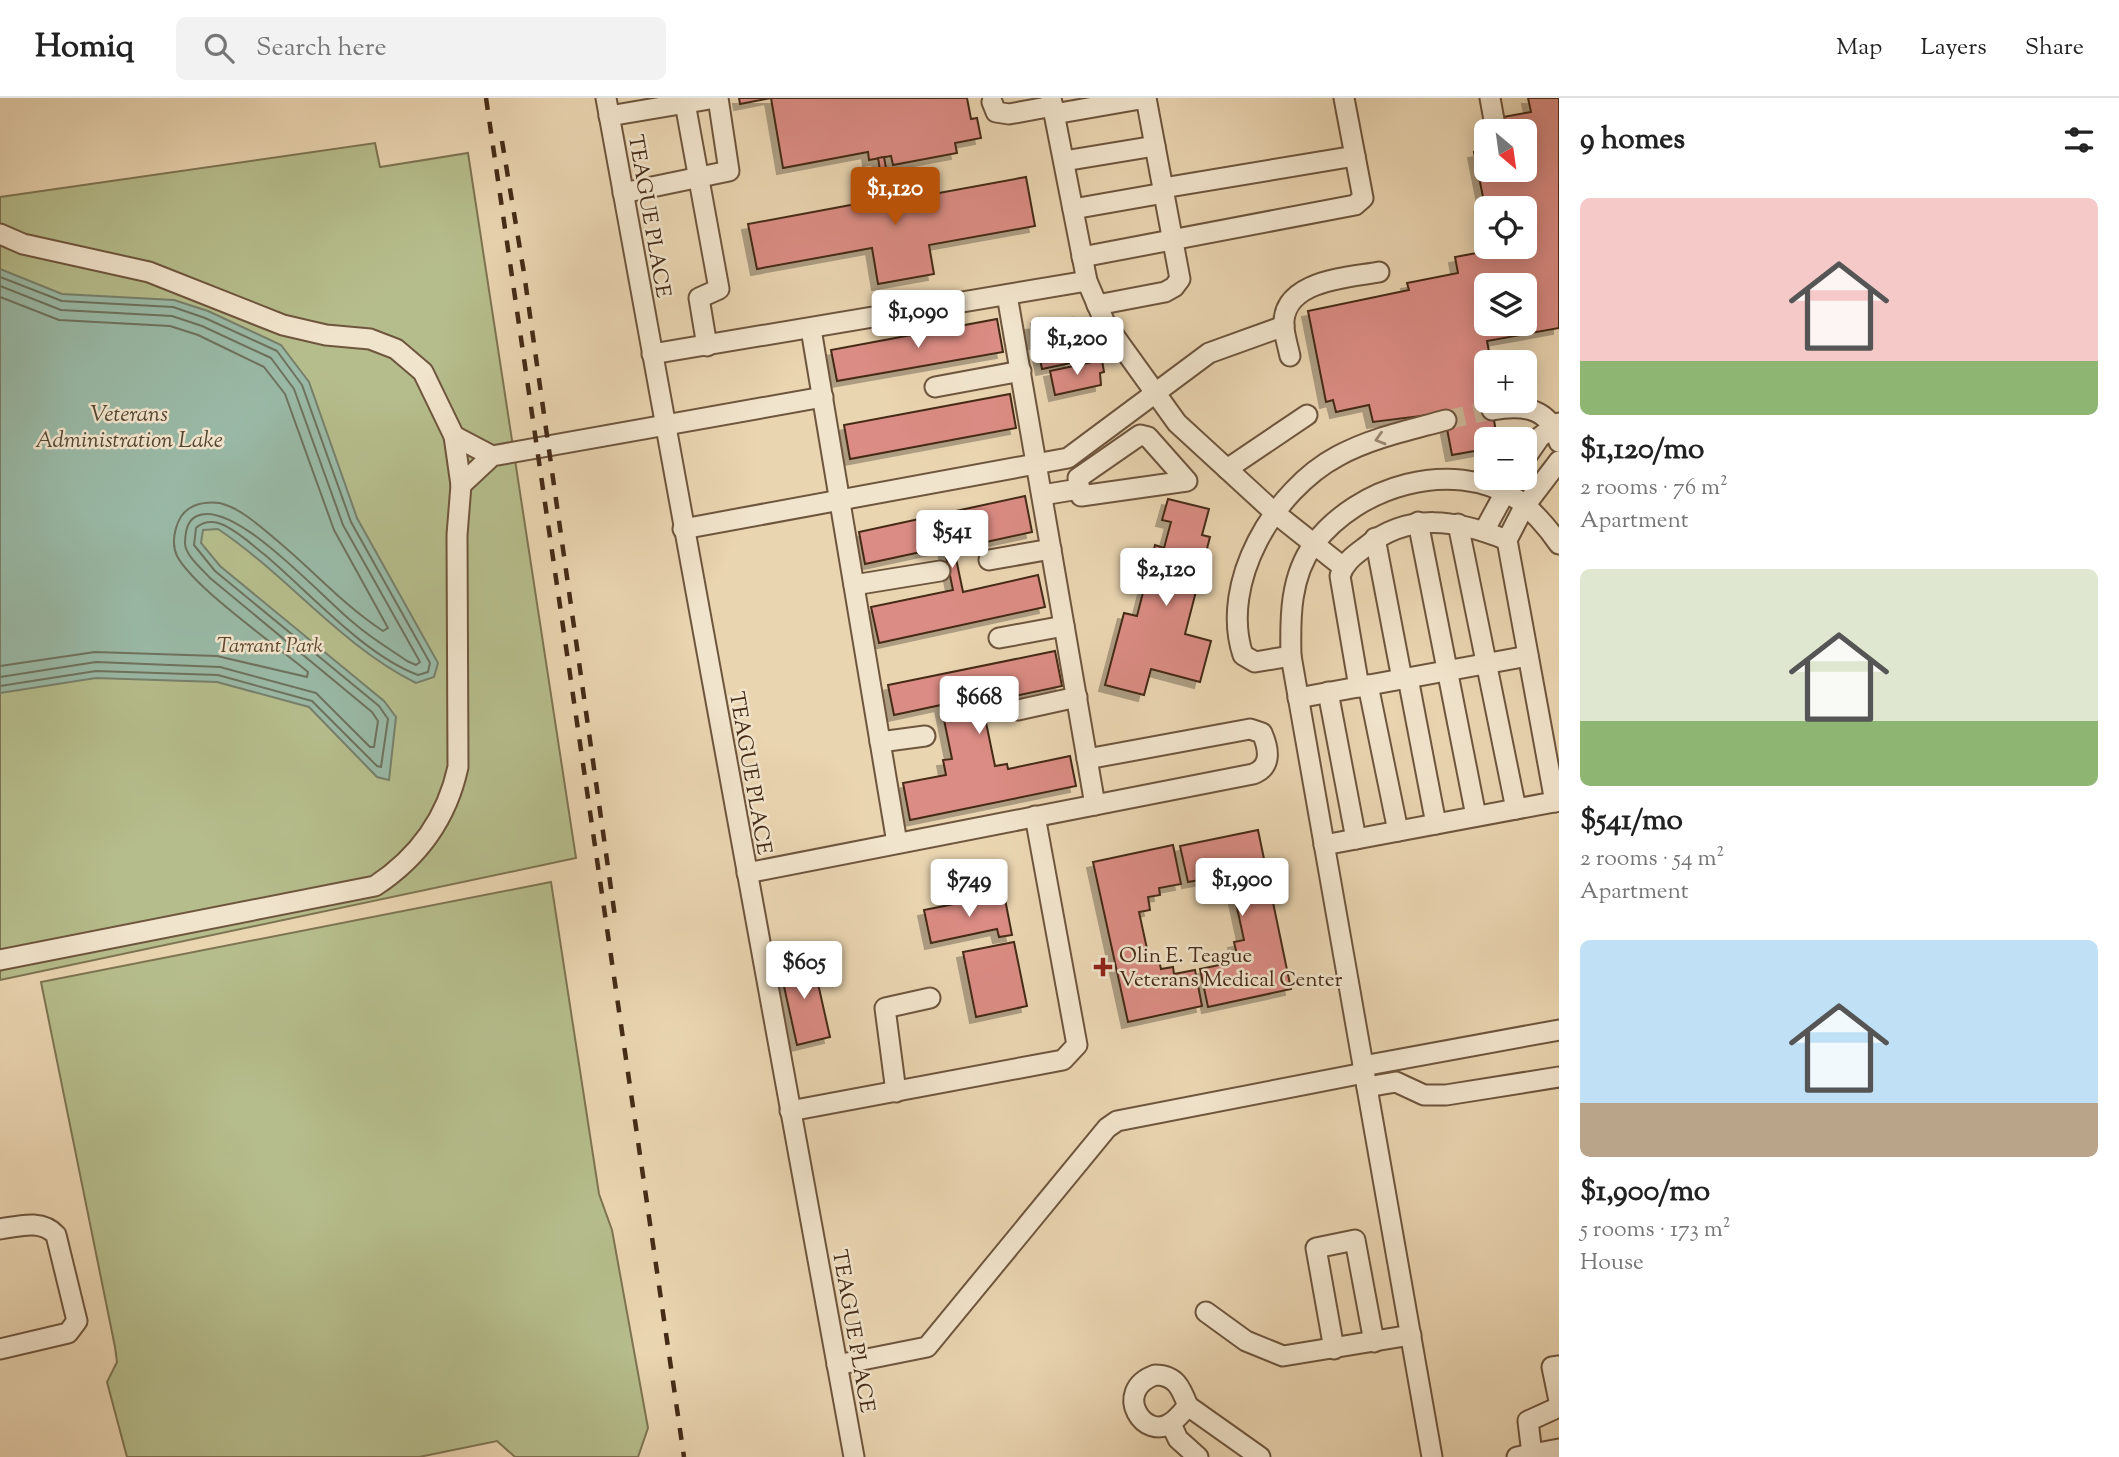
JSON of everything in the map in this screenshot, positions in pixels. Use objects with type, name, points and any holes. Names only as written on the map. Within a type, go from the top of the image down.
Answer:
[{"type":"lane","points":[[607,107],[685,103],[717,98],[729,171],[623,193]]},
{"type":"lane","points":[[992,102],[996,112],[1009,114],[1053,106],[1146,98],[1180,278],[1174,287],[1165,292],[1097,305]]},
{"type":"lane","points":[[1082,257],[1355,205],[1363,198],[1344,98]]},
{"type":"lane","points":[[1490,98],[1494,119]]},
{"type":"lane","points":[[685,103],[719,289],[714,294],[699,298],[707,346]]},
{"type":"lane","points":[[1053,106],[1087,281],[1105,323],[1177,423],[1275,513],[1343,566]]},
{"type":"lane","name":"TEAGUE PLACE","points":[[607,107],[854,1457]]},
{"type":"lane","points":[[1063,161],[1155,146]]},
{"type":"lane","points":[[1073,209],[1355,156]]},
{"type":"lane","points":[[0,234],[23,244],[149,272],[283,325],[326,335],[370,339],[396,349],[423,372],[454,436],[461,485],[457,535],[458,767],[451,798],[430,833],[402,868],[375,886],[0,960]]},
{"type":"lane","points":[[1290,355],[1284,326],[1290,306],[1301,292],[1316,283],[1379,272]]},
{"type":"lane","points":[[652,354],[1087,281]]},
{"type":"lane","points":[[1007,295],[1095,805]]},
{"type":"lane","points":[[683,528],[1068,458],[1157,395],[1209,354],[1284,326]]},
{"type":"lane","points":[[811,329],[897,844]]},
{"type":"lane","points":[[935,387],[1021,371]]},
{"type":"lane","points":[[461,485],[492,456],[822,397]]},
{"type":"lane","points":[[1537,412],[1544,415],[1558,443]]},
{"type":"lane","points":[[1227,469],[1307,415]]},
{"type":"lane","points":[[1291,656],[1255,662],[1243,655],[1237,636],[1237,601],[1250,556],[1275,513],[1311,476],[1337,456],[1368,443],[1446,421]]},
{"type":"lane","points":[[1140,435],[1148,437],[1187,481],[1080,496],[1079,489],[1078,478],[1140,435]]},
{"type":"lane","points":[[454,436],[492,456]]},
{"type":"lane","points":[[1537,441],[1540,437],[1558,443]]},
{"type":"lane","points":[[1324,845],[1557,801],[1507,540],[1558,443]]},
{"type":"lane","points":[[1432,1457],[1298,698],[1291,656],[1290,611],[1300,572],[1314,545],[1343,515],[1361,502],[1400,486],[1447,479],[1474,482]]},
{"type":"lane","points":[[1042,495],[1079,489]]},
{"type":"lane","points":[[1484,531],[1506,490]]},
{"type":"lane","points":[[1512,490],[1524,507],[1559,544]]},
{"type":"lane","points":[[1398,831],[1340,576],[1343,566],[1375,538],[1418,522],[1458,524],[1507,540]]},
{"type":"lane","points":[[1418,522],[1476,817]]},
{"type":"lane","points":[[1458,524],[1516,809]]},
{"type":"lane","points":[[1375,538],[1436,824]]},
{"type":"lane","points":[[989,560],[1051,549]]},
{"type":"lane","points":[[854,585],[940,570]]},
{"type":"lane","points":[[999,638],[1065,626]]},
{"type":"lane","points":[[1298,698],[1528,656]]},
{"type":"lane","points":[[1328,692],[1356,839]]},
{"type":"lane","points":[[1018,709],[1077,697]]},
{"type":"lane","points":[[747,873],[1253,774],[1265,768],[1268,761],[1262,733],[1250,729],[1087,759]]},
{"type":"lane","points":[[880,742],[925,736]]},
{"type":"lane","points":[[790,1111],[1063,1060],[1077,1045],[1035,817]]},
{"type":"lane","points":[[896,1092],[885,1008],[930,998]]},
{"type":"lane","points":[[837,1366],[927,1347],[1107,1128],[1117,1121],[1365,1075],[1559,1030]]},
{"type":"lane","points":[[1365,1075],[1396,1082],[1424,1095],[1446,1095],[1559,1077]]},
{"type":"lane","points":[[0,1229],[44,1226],[56,1235],[77,1321],[68,1333],[0,1349]]},
{"type":"lane","points":[[1334,1349],[1316,1248],[1355,1240],[1374,1342]]},
{"type":"lane","points":[[1206,1312],[1245,1341],[1283,1356],[1411,1335]]},
{"type":"lane","points":[[1559,1366],[1552,1367],[1559,1401]]},
{"type":"lane","points":[[1188,1406],[1171,1424],[1152,1425],[1138,1416],[1133,1399],[1140,1383],[1154,1375],[1171,1378],[1182,1389],[1188,1406],[1260,1457]]},
{"type":"lane","points":[[1559,1407],[1528,1421],[1524,1456],[1559,1449]]},
{"type":"lane","points":[[1171,1424],[1178,1439],[1198,1457]]},
{"type":"green space","name":"Tarrant Park","points":[[375,143],[380,167],[468,153],[576,858],[0,980],[0,197]]},
{"type":"green space","points":[[551,882],[599,1194],[612,1230],[648,1428],[638,1457],[515,1457],[497,1441],[419,1457],[127,1457],[107,1382],[117,1362],[115,1347],[41,982]]},
{"type":"water","name":"Veterans Administration Lake","points":[[0,269],[62,294],[174,300],[208,311],[281,345],[309,382],[357,518],[438,663],[434,677],[416,683],[363,650],[218,529],[203,530],[201,543],[220,566],[384,701],[396,717],[389,780],[377,777],[309,707],[217,682],[96,678],[0,693]]},
{"type":"building","points":[[739,98],[771,98],[740,104]]},
{"type":"building","points":[[771,98],[967,98],[971,119],[977,118],[981,138],[955,143],[957,153],[893,165],[891,156],[869,160],[868,152],[783,168]]},
{"type":"building","points":[[1528,98],[1559,98],[1559,328],[1537,332],[1537,273],[1474,273],[1474,336],[1515,336],[1487,341],[1489,350],[1474,350],[1474,413],[1493,413],[1495,427],[1474,427],[1474,451],[1452,455],[1444,413],[1373,422],[1369,405],[1336,412],[1333,400],[1326,402],[1308,311],[1409,290],[1407,283],[1458,273],[1455,257],[1474,254],[1474,259],[1537,259],[1537,196],[1483,196],[1480,182],[1537,182],[1537,119],[1503,117],[1531,112]]},
{"type":"building","points":[[884,157],[893,208],[908,205],[906,199],[1026,177],[1035,226],[929,245],[934,274],[878,284],[872,248],[757,269],[748,224],[867,202],[868,206],[877,204],[873,177],[881,176],[878,158]]},
{"type":"building","points":[[1073,318],[1075,337],[1034,343],[1031,324]]},
{"type":"building","points":[[997,319],[1003,352],[837,381],[831,350]]},
{"type":"building","points":[[1068,348],[1071,363],[1042,369],[1039,354]]},
{"type":"building","points":[[1102,360],[1104,372],[1100,373],[1101,385],[1055,395],[1050,371]]},
{"type":"building","points":[[1010,394],[1016,428],[850,459],[844,425]]},
{"type":"building","points":[[1025,496],[1032,532],[954,549],[963,592],[1038,575],[1045,607],[879,643],[871,607],[953,590],[944,547],[865,564],[859,532]]},
{"type":"building","points":[[1168,499],[1209,509],[1202,535],[1210,537],[1185,634],[1211,641],[1200,682],[1151,669],[1144,695],[1105,685],[1124,613],[1137,616],[1155,545],[1164,548],[1171,522],[1162,520]]},
{"type":"building","points":[[1055,651],[1062,686],[982,703],[995,766],[1007,764],[1008,769],[1070,756],[1076,786],[910,820],[903,783],[946,775],[943,760],[952,759],[941,705],[894,715],[888,685]]},
{"type":"building","points":[[1258,830],[1291,989],[1208,1007],[1200,969],[1224,964],[1222,958],[1237,955],[1234,942],[1244,940],[1234,894],[1228,895],[1225,882],[1212,884],[1211,878],[1188,882],[1180,846]]},
{"type":"building","points":[[1173,845],[1181,884],[1159,888],[1160,895],[1148,897],[1150,910],[1139,912],[1149,958],[1158,956],[1161,969],[1173,967],[1174,974],[1195,970],[1202,1006],[1128,1022],[1093,862]]},
{"type":"building","points":[[1004,894],[1012,935],[999,937],[997,929],[931,943],[924,910]]},
{"type":"building","points":[[1014,942],[1027,1006],[976,1017],[963,952]]},
{"type":"building","points":[[812,957],[830,1037],[797,1045],[779,964]]},
{"type":"tunnel","points":[[1446,420],[1478,413]]},
{"type":"railway","points":[[486,98],[684,1457]]},
{"type":"railway","points":[[502,141],[524,273],[616,924]]},
{"type":"place","name":"Olin E. Teague Veterans Medical Center","points":[[1103,967]]}]
